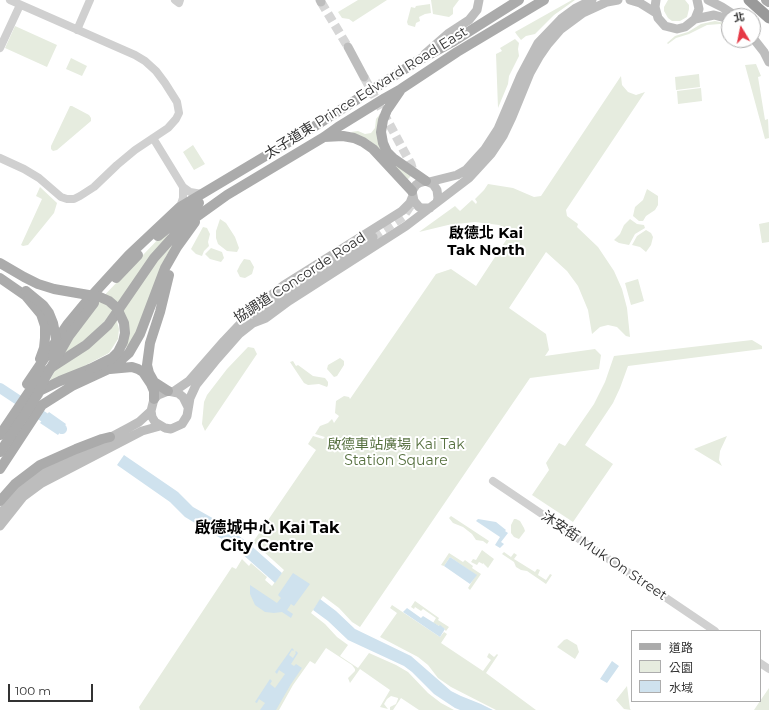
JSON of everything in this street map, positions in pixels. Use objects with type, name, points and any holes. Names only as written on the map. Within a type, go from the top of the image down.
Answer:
[{"type":"highway","points":[[749,0],[769,18]]},
{"type":"main road","points":[[419,60],[450,33],[469,20],[477,10],[479,0]]},
{"type":"main road","name":"太子道東 Prince Edward Road East","points":[[27,393],[36,370],[67,324],[92,294],[129,255],[180,207],[352,104],[419,60],[454,41],[519,0]]},
{"type":"main road","name":"太子道東 Prince Edward Road East","points":[[27,393],[41,376],[86,345],[104,329],[116,315],[160,251],[179,230],[227,194],[324,137],[464,48],[544,0]]},
{"type":"main road","name":"協調道 Concorde Road","points":[[0,526],[23,496],[42,483],[142,431],[160,426],[165,428],[177,427],[186,419],[193,391],[201,378],[250,320],[257,306],[276,291],[407,208],[412,194],[419,183],[457,174],[466,170],[489,144],[498,129],[523,70],[538,43],[561,19],[576,8],[592,0]]},
{"type":"main road","name":"協調道 Concorde Road","points":[[154,399],[158,395],[171,391],[190,381],[224,341],[250,320],[266,318],[289,301],[406,226],[470,178],[493,151],[510,121],[526,82],[542,50],[553,37],[583,13],[607,2],[618,0]]},
{"type":"main road","points":[[630,0],[640,3],[656,13]]},
{"type":"main road","points":[[656,0],[656,13],[661,22],[665,26],[677,29],[689,25],[695,19],[699,9],[697,0]]},
{"type":"main road","points":[[708,0],[724,8]]},
{"type":"main road","points":[[695,19],[714,15],[721,17]]},
{"type":"main road","points":[[761,41],[769,51]]},
{"type":"main road","points":[[348,47],[364,77]]},
{"type":"main road","points":[[761,48],[769,62]]},
{"type":"main road","points":[[324,137],[343,136],[354,138],[363,142],[373,149],[412,194],[416,205],[422,208],[433,205],[438,198],[438,190],[433,184],[393,158],[387,152],[383,143],[381,132],[383,120],[387,110],[401,89]]},
{"type":"main road","name":"太子道東 Prince Edward Road East","points":[[0,452],[38,394],[68,336],[94,303],[157,236],[197,204],[217,185]]},
{"type":"main road","name":"太子道東 Prince Edward Road East","points":[[0,469],[42,405],[72,386],[107,370],[122,360],[136,344],[163,274],[173,254],[204,211]]},
{"type":"main road","points":[[250,320],[373,238]]},
{"type":"main road","points":[[183,239],[166,284],[160,312],[150,343],[147,369],[151,378],[157,385],[183,397],[188,407]]},
{"type":"main road","points":[[0,263],[38,284],[60,290],[100,297],[109,301],[117,308],[124,323],[125,333],[124,342],[112,358],[70,378],[27,393],[0,423]]},
{"type":"main road","points":[[0,272],[40,302],[51,318],[55,328],[55,350],[45,378]]},
{"type":"main road","points":[[0,278],[26,296],[41,314],[45,326],[45,338],[44,348],[36,370]]},
{"type":"main road","points":[[107,370],[126,367],[138,369],[142,372],[151,384],[154,391],[151,411],[155,422],[160,426]]},
{"type":"main road","points":[[42,405],[53,392],[70,378]]},
{"type":"main road","points":[[0,435],[16,407]]},
{"type":"main road","points":[[0,514],[19,491],[38,476],[139,422],[151,411]]},
{"type":"main road","points":[[0,501],[15,484],[40,465],[89,444],[110,437]]},
{"type":"street","points":[[0,158],[39,178],[61,197],[67,199],[77,198],[94,187],[117,165],[168,128],[178,116],[177,102],[156,71],[145,61],[135,55],[10,0]]},
{"type":"street","points":[[77,30],[90,0]]},
{"type":"street","points":[[0,48],[20,5]]},
{"type":"street","points":[[153,138],[183,187],[190,192],[202,194]]},
{"type":"street","points":[[180,207],[183,198],[183,187]]},
{"type":"street","name":"沐安街 Muk On Street","points":[[493,481],[714,630]]},
{"type":"green space","points":[[358,0],[387,0],[353,22],[349,19],[342,18],[338,12]]},
{"type":"green space","points":[[431,0],[459,0],[453,8],[453,14],[449,17],[433,14]]},
{"type":"green space","points":[[572,0],[575,0],[554,15],[535,34],[526,36],[521,40],[515,32]]},
{"type":"green space","points":[[668,0],[685,0],[689,5],[687,17],[680,21],[672,21],[668,18],[664,11],[664,7]]},
{"type":"green space","points":[[430,4],[431,13],[419,17],[420,21],[416,23],[415,27],[408,25],[407,22],[411,7],[415,8],[416,6]]},
{"type":"green space","points":[[715,21],[721,22],[721,24],[707,25],[689,34],[676,38],[668,44],[667,43],[675,36],[688,32],[701,24]]},
{"type":"green space","points":[[15,26],[57,45],[47,67],[5,48]]},
{"type":"green space","points":[[515,39],[519,43],[519,56],[509,76],[508,84],[498,108],[496,54],[502,51],[500,48]]},
{"type":"green space","points":[[71,58],[87,66],[82,76],[66,69]]},
{"type":"green space","points":[[756,64],[761,76],[758,77],[765,120],[768,119],[769,138],[765,139],[745,65]]},
{"type":"green space","points":[[699,74],[700,87],[676,90],[675,77]]},
{"type":"green space","name":"啟德車站廣場 Kai Tak Station Square","points":[[621,76],[622,85],[628,92],[636,95],[645,92],[566,210],[567,216],[578,224],[577,227],[598,247],[614,271],[622,289],[627,308],[630,337],[626,336],[617,327],[608,325],[600,327],[592,334],[588,310],[578,286],[567,271],[546,252],[509,308],[546,334],[549,350],[545,356],[595,349],[601,355],[599,369],[530,378],[360,627],[352,622],[339,608],[323,596],[311,613],[348,645],[340,656],[358,668],[369,653],[396,665],[408,672],[428,693],[441,703],[454,710],[419,710],[401,698],[393,710],[390,710],[390,707],[396,704],[398,699],[391,696],[384,704],[388,709],[380,707],[390,690],[360,669],[350,683],[348,678],[355,671],[355,669],[352,665],[326,648],[315,664],[310,661],[293,685],[279,710],[140,710],[139,707],[232,567],[236,569],[242,559],[249,566],[251,563],[267,577],[265,580],[272,586],[284,570],[253,542],[316,450],[308,444],[313,436],[323,439],[325,437],[315,434],[320,426],[328,423],[332,419],[334,423],[339,416],[335,413],[336,401],[344,396],[349,397],[350,399],[436,274],[451,269],[476,286],[512,231],[499,225],[475,222],[448,225],[419,232],[455,206],[460,211],[472,200],[476,204],[477,202],[475,199],[488,184],[513,188],[534,197],[541,196]]},
{"type":"green space","points":[[701,88],[702,101],[678,104],[677,91]]},
{"type":"green space","points":[[70,106],[89,115],[91,121],[57,150],[53,151],[51,146]]},
{"type":"green space","points":[[380,114],[378,137],[413,174],[407,180],[369,140],[351,132],[358,131],[365,134],[371,133],[375,128],[376,119]]},
{"type":"green space","points":[[193,145],[205,164],[194,170],[183,152]]},
{"type":"green space","points":[[40,187],[57,203],[54,213],[28,245],[23,246],[21,245],[42,199],[36,196]]},
{"type":"green space","points":[[647,189],[658,196],[658,205],[655,210],[646,216],[643,221],[639,221],[633,216],[635,207],[643,200]]},
{"type":"green space","points":[[220,219],[226,223],[235,237],[239,248],[237,252],[227,251],[218,244],[216,231]]},
{"type":"green space","points":[[630,219],[637,224],[644,225],[645,228],[635,234],[629,245],[619,243],[614,240],[620,234],[624,225]]},
{"type":"green space","points":[[769,222],[769,242],[762,243],[759,224]]},
{"type":"green space","points":[[203,227],[207,228],[210,234],[208,242],[209,246],[204,251],[202,256],[196,254],[191,249]]},
{"type":"green space","points":[[646,230],[651,233],[653,237],[651,245],[646,252],[640,247],[632,245],[637,236]]},
{"type":"green space","points":[[165,232],[169,236],[105,321],[89,337],[60,357],[96,304]]},
{"type":"green space","points":[[180,237],[166,256],[134,339],[127,347],[123,346],[122,310],[149,270]]},
{"type":"green space","points":[[211,248],[222,252],[224,258],[221,262],[210,259],[205,254]]},
{"type":"green space","points":[[244,259],[250,260],[254,267],[252,274],[245,278],[240,277],[237,271]]},
{"type":"green space","points":[[638,279],[644,301],[631,305],[625,283]]},
{"type":"green space","points":[[116,318],[119,329],[118,339],[109,353],[56,381],[50,380],[55,370]]},
{"type":"green space","points":[[752,340],[762,346],[762,349],[628,366],[613,403],[585,445],[613,464],[573,522],[532,495],[549,470],[546,463],[559,443],[565,446],[594,404],[605,382],[614,356]]},
{"type":"green space","points":[[248,347],[254,348],[257,354],[205,431],[202,424],[204,402],[207,395],[227,369]]},
{"type":"green space","points":[[340,358],[344,361],[344,365],[337,376],[334,377],[327,369],[328,365]]},
{"type":"green space","points":[[293,361],[296,366],[298,365],[313,376],[325,378],[328,382],[327,387],[319,384],[308,385],[304,383],[290,362]]},
{"type":"green space","points":[[727,436],[720,451],[719,460],[722,466],[694,449]]},
{"type":"green space","points":[[451,516],[489,541],[487,544],[483,541],[476,540],[472,534],[463,527],[453,523],[449,518]]},
{"type":"green space","points":[[514,519],[520,521],[525,531],[519,539],[514,537],[511,533],[511,525]]},
{"type":"green space","points":[[482,550],[494,559],[488,568],[483,563],[479,562],[477,565],[471,562],[473,559],[476,560]]},
{"type":"green space","points":[[504,552],[511,557],[514,553],[517,555],[514,559],[535,572],[537,569],[540,570],[538,575],[546,580],[550,574],[552,575],[546,584],[527,571],[516,567],[514,562],[502,554]]},
{"type":"green space","points":[[449,553],[463,562],[465,560],[473,566],[472,568],[481,574],[470,590],[468,588],[476,575],[450,557],[444,566],[441,565]]},
{"type":"green space","points":[[415,601],[449,627],[446,631],[433,623],[436,618],[423,609],[421,611],[415,607],[414,609],[411,607]]},
{"type":"green space","points":[[392,605],[440,637],[444,632],[447,634],[441,643],[483,671],[491,660],[487,657],[489,653],[494,657],[497,654],[498,655],[486,673],[536,710],[496,710],[451,687],[438,678],[428,665],[418,657],[380,637],[397,613],[390,608]]},
{"type":"green space","points":[[567,639],[577,645],[579,652],[575,659],[557,647]]},
{"type":"green space","points":[[627,686],[631,710],[624,709],[616,700]]},
{"type":"green space","points":[[769,688],[769,710],[754,710],[759,702],[761,702],[761,700]]},
{"type":"water","points":[[49,412],[66,424],[58,435],[40,423]]},
{"type":"water","points":[[124,455],[178,492],[193,507],[223,524],[247,542],[282,573],[275,583],[232,545],[185,517],[170,502],[117,465]]},
{"type":"water","points":[[478,519],[496,522],[506,530],[505,531],[508,533],[501,542],[504,544],[500,548],[495,545],[500,537],[476,521]]},
{"type":"water","points":[[450,557],[477,575],[470,584],[444,566]]},
{"type":"water","points":[[293,573],[310,584],[294,606],[291,604],[287,610],[293,614],[291,618],[282,612],[265,612],[255,605],[250,594],[250,585],[277,603],[281,598],[278,595]]},
{"type":"water","points":[[320,599],[336,611],[355,629],[411,656],[451,691],[493,710],[460,710],[455,708],[434,694],[404,666],[348,640],[328,621],[313,610]]},
{"type":"water","points":[[407,608],[421,618],[423,616],[445,629],[440,637],[403,612]]},
{"type":"water","points":[[292,648],[294,650],[292,650],[289,655],[293,658],[296,651],[298,653],[291,664],[294,666],[296,664],[302,668],[276,710],[260,710],[265,703],[259,699],[257,703],[255,702],[270,679],[272,681],[270,684],[275,688],[285,674],[279,670],[277,674],[275,672]]},
{"type":"water","points":[[612,661],[619,666],[607,683],[600,679]]},
{"type":"waterway","points":[[0,388],[62,429]]},
{"type":"tunnel","points":[[321,2],[348,47]]},
{"type":"tunnel","points":[[364,77],[411,164],[414,175]]},
{"type":"tunnel","points":[[373,237],[403,217],[411,205]]},
{"type":"district","name":"啟德北 Kai Tak North","points":[[486,242]]},
{"type":"district","name":"啟德城中心 Kai Tak City Centre","points":[[267,537]]}]
